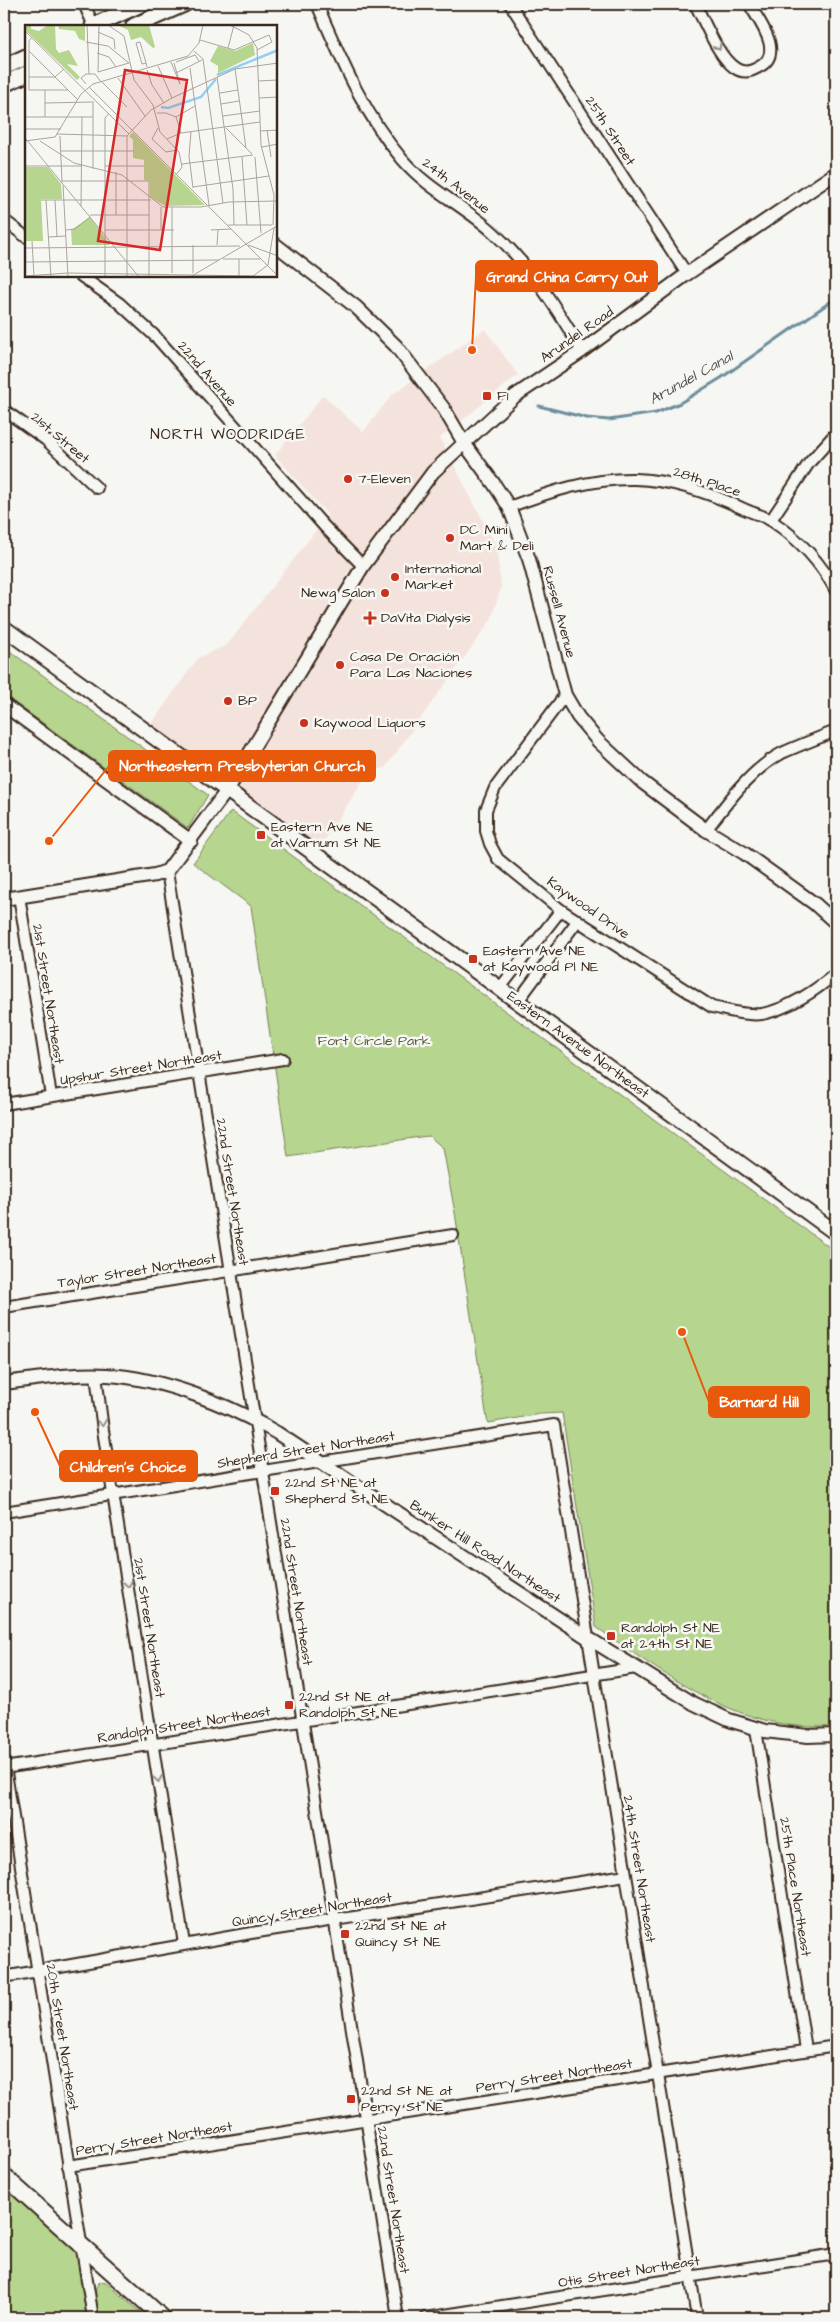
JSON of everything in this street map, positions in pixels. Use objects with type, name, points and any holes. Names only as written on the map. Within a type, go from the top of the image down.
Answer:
[{"type":"main road","points":[[96,25],[141,4]]},
{"type":"main road","points":[[136,25],[184,4]]},
{"type":"main road","points":[[4,67],[25,56]]},
{"type":"main road","points":[[4,84],[25,74]]},
{"type":"main road","name":"Eastern Avenue Northeast","points":[[4,628],[228,789],[836,1233]]},
{"type":"main road","points":[[4,2176],[163,2318]]},
{"type":"street","points":[[84,4],[94,25]]},
{"type":"street","name":"24th Avenue","points":[[317,4],[350,78],[383,136],[421,180],[493,232],[520,259],[554,304],[582,351]]},
{"type":"street","name":"25th Street","points":[[510,4],[687,274]]},
{"type":"street","points":[[695,4],[724,56],[735,68],[744,72],[765,65],[770,58],[772,50],[762,25],[749,4]]},
{"type":"street","name":"Arundel Road","points":[[167,871],[228,789],[363,566],[433,472],[515,396],[582,351],[687,274],[836,173]]},
{"type":"street","points":[[4,220],[25,236]]},
{"type":"street","name":"Russell Avenue","points":[[278,247],[356,307],[396,346],[444,409],[464,443],[509,507],[529,559],[565,694],[578,717],[598,741],[642,782],[706,830],[744,853],[836,922]]},
{"type":"street","name":"22nd Avenue","points":[[84,278],[118,303],[156,337],[324,526],[363,566]]},
{"type":"street","name":"21st Street","points":[[4,410],[46,440],[98,488]]},
{"type":"street","points":[[771,520],[809,463],[836,433]]},
{"type":"street","name":"28th Place","points":[[509,507],[575,485],[634,479],[672,483],[718,497],[771,520],[804,546],[827,574],[836,591]]},
{"type":"street","name":"Kaywood Drive","points":[[565,694],[495,788],[486,810],[486,831],[498,859],[561,910],[712,1007],[736,1012],[761,1014],[784,1007],[824,984],[836,973]]},
{"type":"street","points":[[4,705],[191,841]]},
{"type":"street","points":[[706,830],[736,791],[760,768],[781,754],[836,731]]},
{"type":"street","points":[[4,899],[155,875],[167,871]]},
{"type":"street","name":"22nd Street Northeast","points":[[167,871],[398,2318]]},
{"type":"street","name":"21st Street Northeast","points":[[18,896],[51,1096]]},
{"type":"street","points":[[500,988],[561,910]]},
{"type":"street","points":[[518,1001],[578,920]]},
{"type":"street","name":"Upshur Street Northeast","points":[[4,1104],[283,1059]]},
{"type":"street","name":"Taylor Street Northeast","points":[[4,1306],[453,1235]]},
{"type":"street","name":"21st Street Northeast","points":[[96,1375],[184,1944]]},
{"type":"street","name":"Bunker Hill Road Northeast","points":[[4,1383],[96,1375],[128,1378],[153,1383],[225,1408],[277,1433],[588,1638]]},
{"type":"street","name":"Shepherd Street Northeast","points":[[4,1512],[554,1425]]},
{"type":"street","name":"24th Street Northeast","points":[[554,1425],[697,2318]]},
{"type":"street","points":[[588,1638],[706,1709],[756,1729],[793,1735],[836,1736]]},
{"type":"street","name":"Randolph Street Northeast","points":[[4,1765],[303,1721],[636,1668]]},
{"type":"street","name":"25th Place Northeast","points":[[756,1729],[806,2050]]},
{"type":"street","name":"20th Street Northeast","points":[[4,1765],[93,2318]]},
{"type":"street","name":"Quincy Street Northeast","points":[[4,1977],[184,1944],[626,1876]]},
{"type":"street","name":"Perry Street Northeast","points":[[68,2166],[836,2046]]},
{"type":"street","name":"Otis Street Northeast","points":[[425,2318],[836,2254]]},
{"type":"shaded area","points":[[485,329],[518,375],[440,438],[496,546],[501,587],[491,620],[385,768],[368,772],[318,851],[149,727],[198,658],[227,645],[328,515],[275,455],[323,395],[363,432],[393,394]]},
{"type":"green space","points":[[4,647],[208,795],[188,828],[4,695]]},
{"type":"green space","name":"Fort Circle Park","points":[[231,811],[836,1252],[836,1726],[802,1726],[770,1721],[739,1712],[708,1699],[679,1683],[596,1627],[562,1413],[540,1414],[489,1423],[487,1419],[443,1148],[429,1136],[288,1157],[251,906],[193,863]]},
{"type":"green space","points":[[4,2176],[81,2244],[93,2318],[4,2318]]},
{"type":"green space","points":[[100,2281],[106,2282],[147,2318],[99,2318],[95,2289]]},
{"type":"waterway","name":"Arundel Canal","points":[[539,406],[587,418],[609,420],[656,413],[680,403],[721,378],[836,298]]},
{"type":"place","name":"Grand China Carry Out","points":[[472,350]]},
{"type":"place","name":"F1","points":[[487,396]]},
{"type":"place","name":"7-Eleven","points":[[348,479]]},
{"type":"place","name":"DC Mini Mart & Deli","points":[[450,538]]},
{"type":"place","name":"International Market","points":[[395,577]]},
{"type":"place","name":"Newg Salon","points":[[385,593]]},
{"type":"place","name":"DaVita Dialysis","points":[[370,618]]},
{"type":"place","name":"Casa De Oración Para Las Naciones","points":[[340,665]]},
{"type":"place","name":"BP","points":[[228,701]]},
{"type":"place","name":"Kaywood Liquors","points":[[304,723]]},
{"type":"place","name":"Eastern Ave NE at Varnum St NE","points":[[261,835]]},
{"type":"place","name":"Northeastern Presbyterian Church","points":[[49,841]]},
{"type":"place","name":"Eastern Ave NE at Kaywood Pl NE","points":[[473,959]]},
{"type":"place","name":"Barnard Hill","points":[[682,1332]]},
{"type":"place","name":"Children’s Choice","points":[[35,1412]]},
{"type":"place","name":"22nd St NE at Shepherd St NE","points":[[275,1491]]},
{"type":"place","name":"Randolph St NE at 24th St NE","points":[[611,1636]]},
{"type":"place","name":"22nd St NE at Randolph St NE","points":[[289,1705]]},
{"type":"place","name":"22nd St NE at Quincy St NE","points":[[345,1934]]},
{"type":"place","name":"22nd St NE at Perry St NE","points":[[351,2099]]},
{"type":"district","name":"NORTH WOODRIDGE","points":[[228,434]]}]
